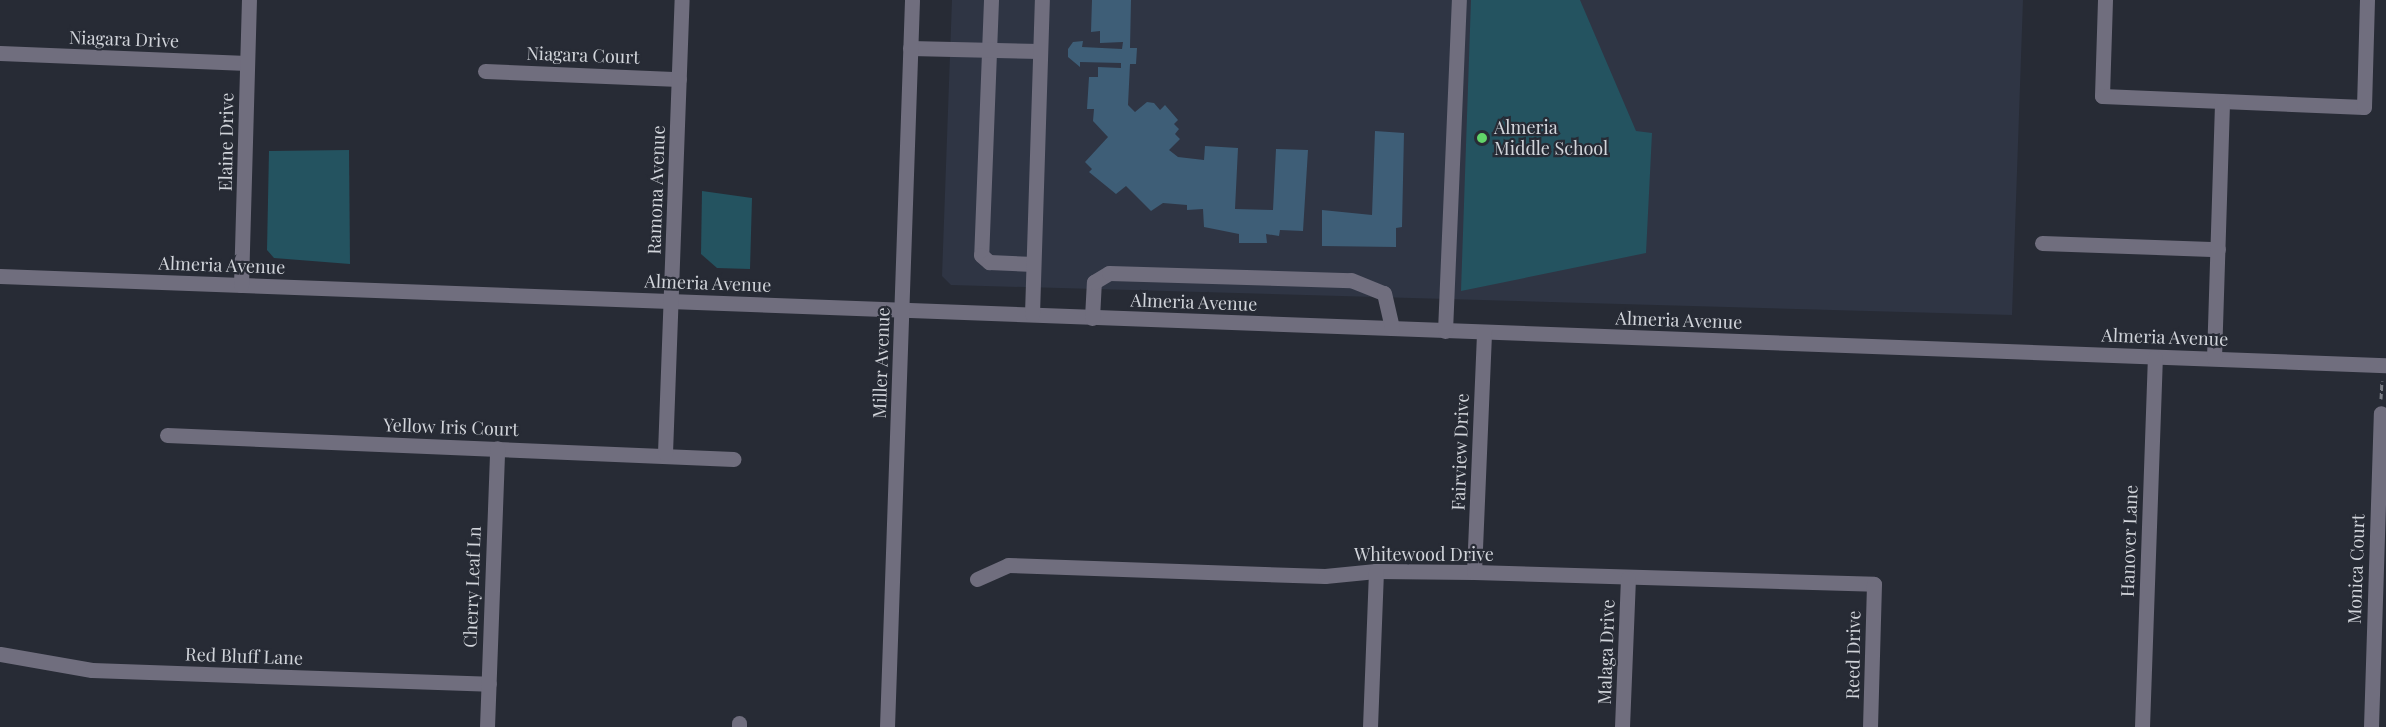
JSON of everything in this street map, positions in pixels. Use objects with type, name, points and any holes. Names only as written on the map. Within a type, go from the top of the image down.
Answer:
[{"type":"street","name":"Elaine Drive","points":[[242,285],[249,0]]},
{"type":"street","name":"Ramona Avenue","points":[[665,453],[682,0]]},
{"type":"street","name":"Miller Avenue","points":[[887,727],[912,0]]},
{"type":"street","points":[[991,0],[981,255],[989,262],[1033,264]]},
{"type":"street","points":[[1032,314],[1042,0]]},
{"type":"street","points":[[1445,331],[1459,0]]},
{"type":"street","points":[[2105,0],[2102,96],[2364,107],[2367,0]]},
{"type":"street","points":[[910,48],[1039,51]]},
{"type":"street","name":"Niagara Drive","points":[[0,53],[247,63]]},
{"type":"street","name":"Niagara Court","points":[[485,71],[679,79]]},
{"type":"street","points":[[2214,358],[2222,101]]},
{"type":"street","points":[[2042,243],[2217,249]]},
{"type":"street","points":[[1092,318],[1094,282],[1109,273],[1340,280],[1376,287],[1384,293],[1392,328]]},
{"type":"street","name":"Almeria Avenue","points":[[0,276],[2384,365]]},
{"type":"street","name":"Fairview Drive","points":[[1474,572],[1484,333]]},
{"type":"street","name":"Hanover Lane","points":[[2142,727],[2156,357]]},
{"type":"street","name":"Monica Court","points":[[2371,727],[2382,495],[2381,413]]},
{"type":"street","name":"Yellow Iris Court","points":[[167,435],[665,453],[733,459]]},
{"type":"street","name":"Cherry Leaf Ln","points":[[487,727],[496,448]]},
{"type":"street","name":"Whitewood Drive","points":[[977,579],[1008,565],[1325,576],[1376,571],[1474,572],[1874,584]]},
{"type":"street","points":[[1370,727],[1376,571]]},
{"type":"street","name":"Malaga Drive","points":[[1623,727],[1628,578]]},
{"type":"street","name":"Reed Drive","points":[[1870,727],[1874,584]]},
{"type":"street","name":"Red Bluff Lane","points":[[0,654],[92,670],[489,684]]},
{"type":"path","points":[[2381,413],[2384,365]]},
{"type":"shaded area","name":"Almeria Middle School","points":[[952,0],[2023,0],[2012,315],[951,285],[942,276]]},
{"type":"shaded area","points":[[1471,0],[1580,0],[1636,131],[1652,133],[1646,253],[1461,291]]},
{"type":"shaded area","points":[[349,150],[350,264],[274,258],[267,250],[269,151]]},
{"type":"shaded area","points":[[702,191],[752,198],[750,269],[717,268],[701,254]]},
{"type":"building","points":[[1092,0],[1131,0],[1130,48],[1137,48],[1136,64],[1130,64],[1128,105],[1135,112],[1147,102],[1154,103],[1160,110],[1165,105],[1178,120],[1174,124],[1179,129],[1175,134],[1180,139],[1169,150],[1178,157],[1204,160],[1205,146],[1238,148],[1235,209],[1273,210],[1276,149],[1308,150],[1303,231],[1280,230],[1279,236],[1266,234],[1267,243],[1239,243],[1239,234],[1204,227],[1203,209],[1187,210],[1187,205],[1163,203],[1151,211],[1126,186],[1116,194],[1089,172],[1092,169],[1085,162],[1108,137],[1093,121],[1094,109],[1087,109],[1089,77],[1098,77],[1098,67],[1121,68],[1121,63],[1080,62],[1080,67],[1068,57],[1068,49],[1073,42],[1083,41],[1082,47],[1122,49],[1123,42],[1100,43],[1100,31],[1091,32]]},
{"type":"building","points":[[1375,131],[1404,133],[1402,227],[1396,228],[1396,247],[1322,246],[1322,210],[1372,215]]},
{"type":"place","name":"Almeria Middle School","points":[[1482,138]]}]
